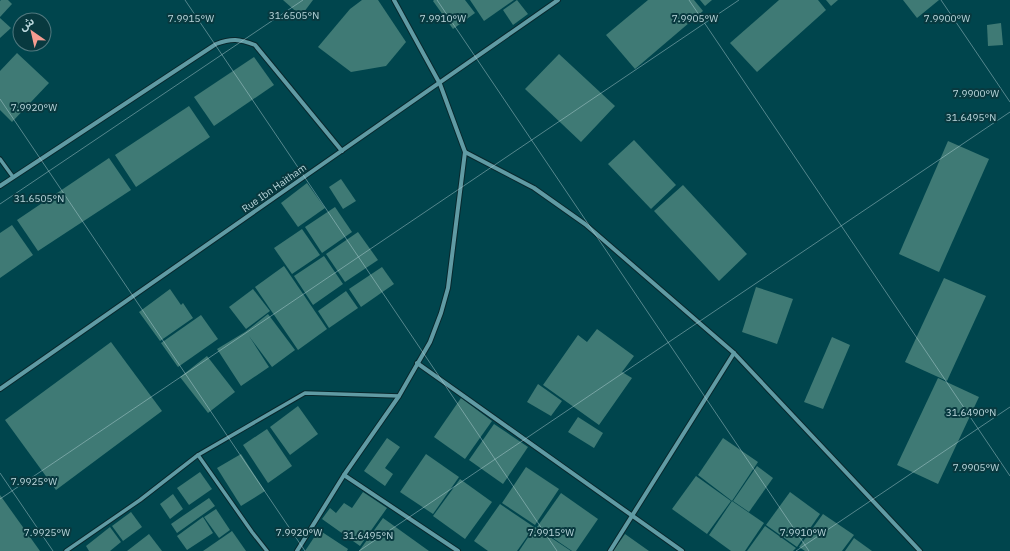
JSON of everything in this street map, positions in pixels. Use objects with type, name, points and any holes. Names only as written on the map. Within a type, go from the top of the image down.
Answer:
[{"type":"street","points":[[297,551],[344,475],[399,396],[418,363],[430,342],[442,313],[448,288],[465,152],[440,84],[394,0]]},
{"type":"street","name":"Rue Ibn Haitham","points":[[0,390],[440,84],[558,0]]},
{"type":"street","points":[[0,186],[216,44],[227,40],[240,39],[255,45],[342,151]]},
{"type":"street","points":[[465,152],[534,188],[585,224],[734,353],[920,551]]},
{"type":"street","points":[[0,159],[13,177]]},
{"type":"street","points":[[610,551],[734,353]]},
{"type":"street","points":[[418,363],[632,517],[682,551]]},
{"type":"street","points":[[66,551],[140,500],[198,456],[305,393],[399,396]]},
{"type":"street","points":[[198,456],[267,551]]},
{"type":"street","points":[[344,475],[458,551]]},
{"type":"building","points":[[8,0],[12,4],[0,17],[0,1]]},
{"type":"building","points":[[283,0],[313,0],[301,16]]},
{"type":"building","points":[[362,0],[378,0],[406,42],[386,66],[351,72],[318,47],[350,9]]},
{"type":"building","points":[[465,0],[475,13],[453,29],[433,1]]},
{"type":"building","points":[[470,0],[514,0],[484,21]]},
{"type":"building","points":[[517,0],[528,14],[513,25],[503,10]]},
{"type":"building","points":[[648,0],[694,0],[703,11],[635,69],[606,35]]},
{"type":"building","points":[[700,0],[712,0],[705,6]]},
{"type":"building","points":[[779,0],[818,0],[826,10],[757,72],[730,43]]},
{"type":"building","points":[[826,0],[838,0],[831,6]]},
{"type":"building","points":[[903,0],[939,0],[917,18]]},
{"type":"building","points":[[0,18],[11,28],[0,38]]},
{"type":"building","points":[[1001,23],[1003,45],[988,46],[987,25]]},
{"type":"building","points":[[17,53],[49,83],[12,122],[0,110],[0,71]]},
{"type":"building","points":[[559,54],[615,106],[581,142],[525,89]]},
{"type":"building","points":[[254,57],[274,85],[214,126],[194,97]]},
{"type":"building","points":[[189,106],[210,137],[136,187],[115,155]]},
{"type":"building","points":[[634,140],[676,185],[651,209],[608,164]]},
{"type":"building","points":[[948,141],[989,159],[939,272],[899,254]]},
{"type":"building","points":[[109,158],[131,190],[38,251],[17,220]]},
{"type":"building","points":[[341,179],[356,201],[343,209],[329,187]]},
{"type":"building","points":[[307,183],[325,208],[298,227],[281,203]]},
{"type":"building","points":[[683,185],[747,254],[719,281],[654,211]]},
{"type":"building","points":[[335,207],[352,232],[322,253],[305,227]]},
{"type":"building","points":[[12,225],[33,255],[0,278],[0,233]]},
{"type":"building","points":[[302,229],[320,255],[292,274],[274,248]]},
{"type":"building","points":[[358,232],[378,260],[345,282],[326,254]]},
{"type":"building","points":[[324,256],[343,284],[313,305],[294,276]]},
{"type":"building","points":[[284,266],[327,329],[298,350],[255,287]]},
{"type":"building","points":[[382,267],[394,284],[361,307],[349,289]]},
{"type":"building","points":[[944,278],[986,296],[947,381],[905,362]]},
{"type":"building","points":[[756,287],[793,299],[777,344],[742,332]]},
{"type":"building","points":[[170,289],[181,305],[183,303],[193,318],[160,341],[139,312]]},
{"type":"building","points":[[253,289],[270,311],[246,329],[229,307]]},
{"type":"building","points":[[346,291],[358,308],[329,328],[318,311]]},
{"type":"building","points":[[268,314],[295,350],[272,367],[249,336],[269,367],[241,386],[217,349],[245,332]]},
{"type":"building","points":[[201,315],[218,339],[178,367],[161,343]]},
{"type":"building","points":[[597,329],[634,356],[622,372],[632,378],[599,425],[543,385],[578,335],[587,342]]},
{"type":"building","points":[[832,337],[850,345],[823,409],[804,402]]},
{"type":"building","points":[[111,342],[162,411],[56,490],[5,420]]},
{"type":"building","points":[[207,356],[235,392],[208,413],[180,377]]},
{"type":"building","points":[[938,378],[979,397],[938,484],[897,465]]},
{"type":"building","points":[[538,384],[562,401],[551,416],[527,402]]},
{"type":"building","points":[[461,398],[492,421],[465,459],[434,437]]},
{"type":"building","points":[[298,406],[318,434],[290,455],[270,427]]},
{"type":"building","points":[[578,417],[603,433],[594,448],[568,432]]},
{"type":"building","points":[[494,424],[528,447],[503,484],[469,460]]},
{"type":"building","points":[[267,429],[292,466],[268,483],[243,445]]},
{"type":"building","points":[[387,438],[400,447],[385,468],[393,474],[385,486],[364,471]]},
{"type":"building","points":[[723,438],[758,462],[732,501],[698,475]]},
{"type":"building","points":[[241,454],[265,491],[241,506],[217,468]]},
{"type":"building","points":[[426,454],[459,477],[433,514],[400,492]]},
{"type":"building","points":[[757,466],[773,478],[749,512],[733,501]]},
{"type":"building","points":[[526,467],[559,489],[535,525],[502,503]]},
{"type":"building","points":[[200,472],[212,489],[189,505],[177,488]]},
{"type":"building","points":[[696,476],[731,501],[707,534],[672,509]]},
{"type":"building","points":[[460,479],[492,502],[465,539],[433,516]]},
{"type":"building","points":[[363,492],[387,508],[360,546],[322,519],[330,508],[336,513],[344,503],[352,508]]},
{"type":"building","points":[[790,492],[820,514],[797,547],[766,525]]},
{"type":"building","points":[[561,493],[598,519],[576,551],[572,551],[537,527]]},
{"type":"building","points":[[173,494],[183,509],[170,519],[160,504]]},
{"type":"building","points":[[0,495],[40,551],[0,551]]},
{"type":"building","points":[[209,498],[215,506],[177,533],[171,524]]},
{"type":"building","points":[[732,501],[764,523],[745,551],[731,551],[709,535]]},
{"type":"building","points":[[500,504],[534,527],[517,551],[488,551],[474,541]]},
{"type":"building","points":[[216,509],[230,530],[219,538],[204,517]]},
{"type":"building","points":[[131,512],[142,527],[123,541],[112,526]]},
{"type":"building","points":[[823,514],[854,535],[842,551],[805,551],[799,547]]},
{"type":"building","points":[[203,517],[213,533],[187,550],[177,536]]},
{"type":"building","points":[[383,518],[429,551],[359,551]]},
{"type":"building","points":[[765,526],[796,548],[793,551],[747,551]]},
{"type":"building","points":[[110,527],[121,542],[110,551],[89,551],[86,546]]},
{"type":"building","points":[[535,527],[571,551],[519,551]]},
{"type":"building","points":[[319,530],[348,549],[347,551],[305,551]]},
{"type":"building","points":[[232,531],[246,551],[203,551]]},
{"type":"building","points":[[149,534],[162,551],[127,551]]},
{"type":"building","points":[[625,534],[649,551],[613,551]]},
{"type":"building","points":[[854,538],[872,551],[845,551]]}]
